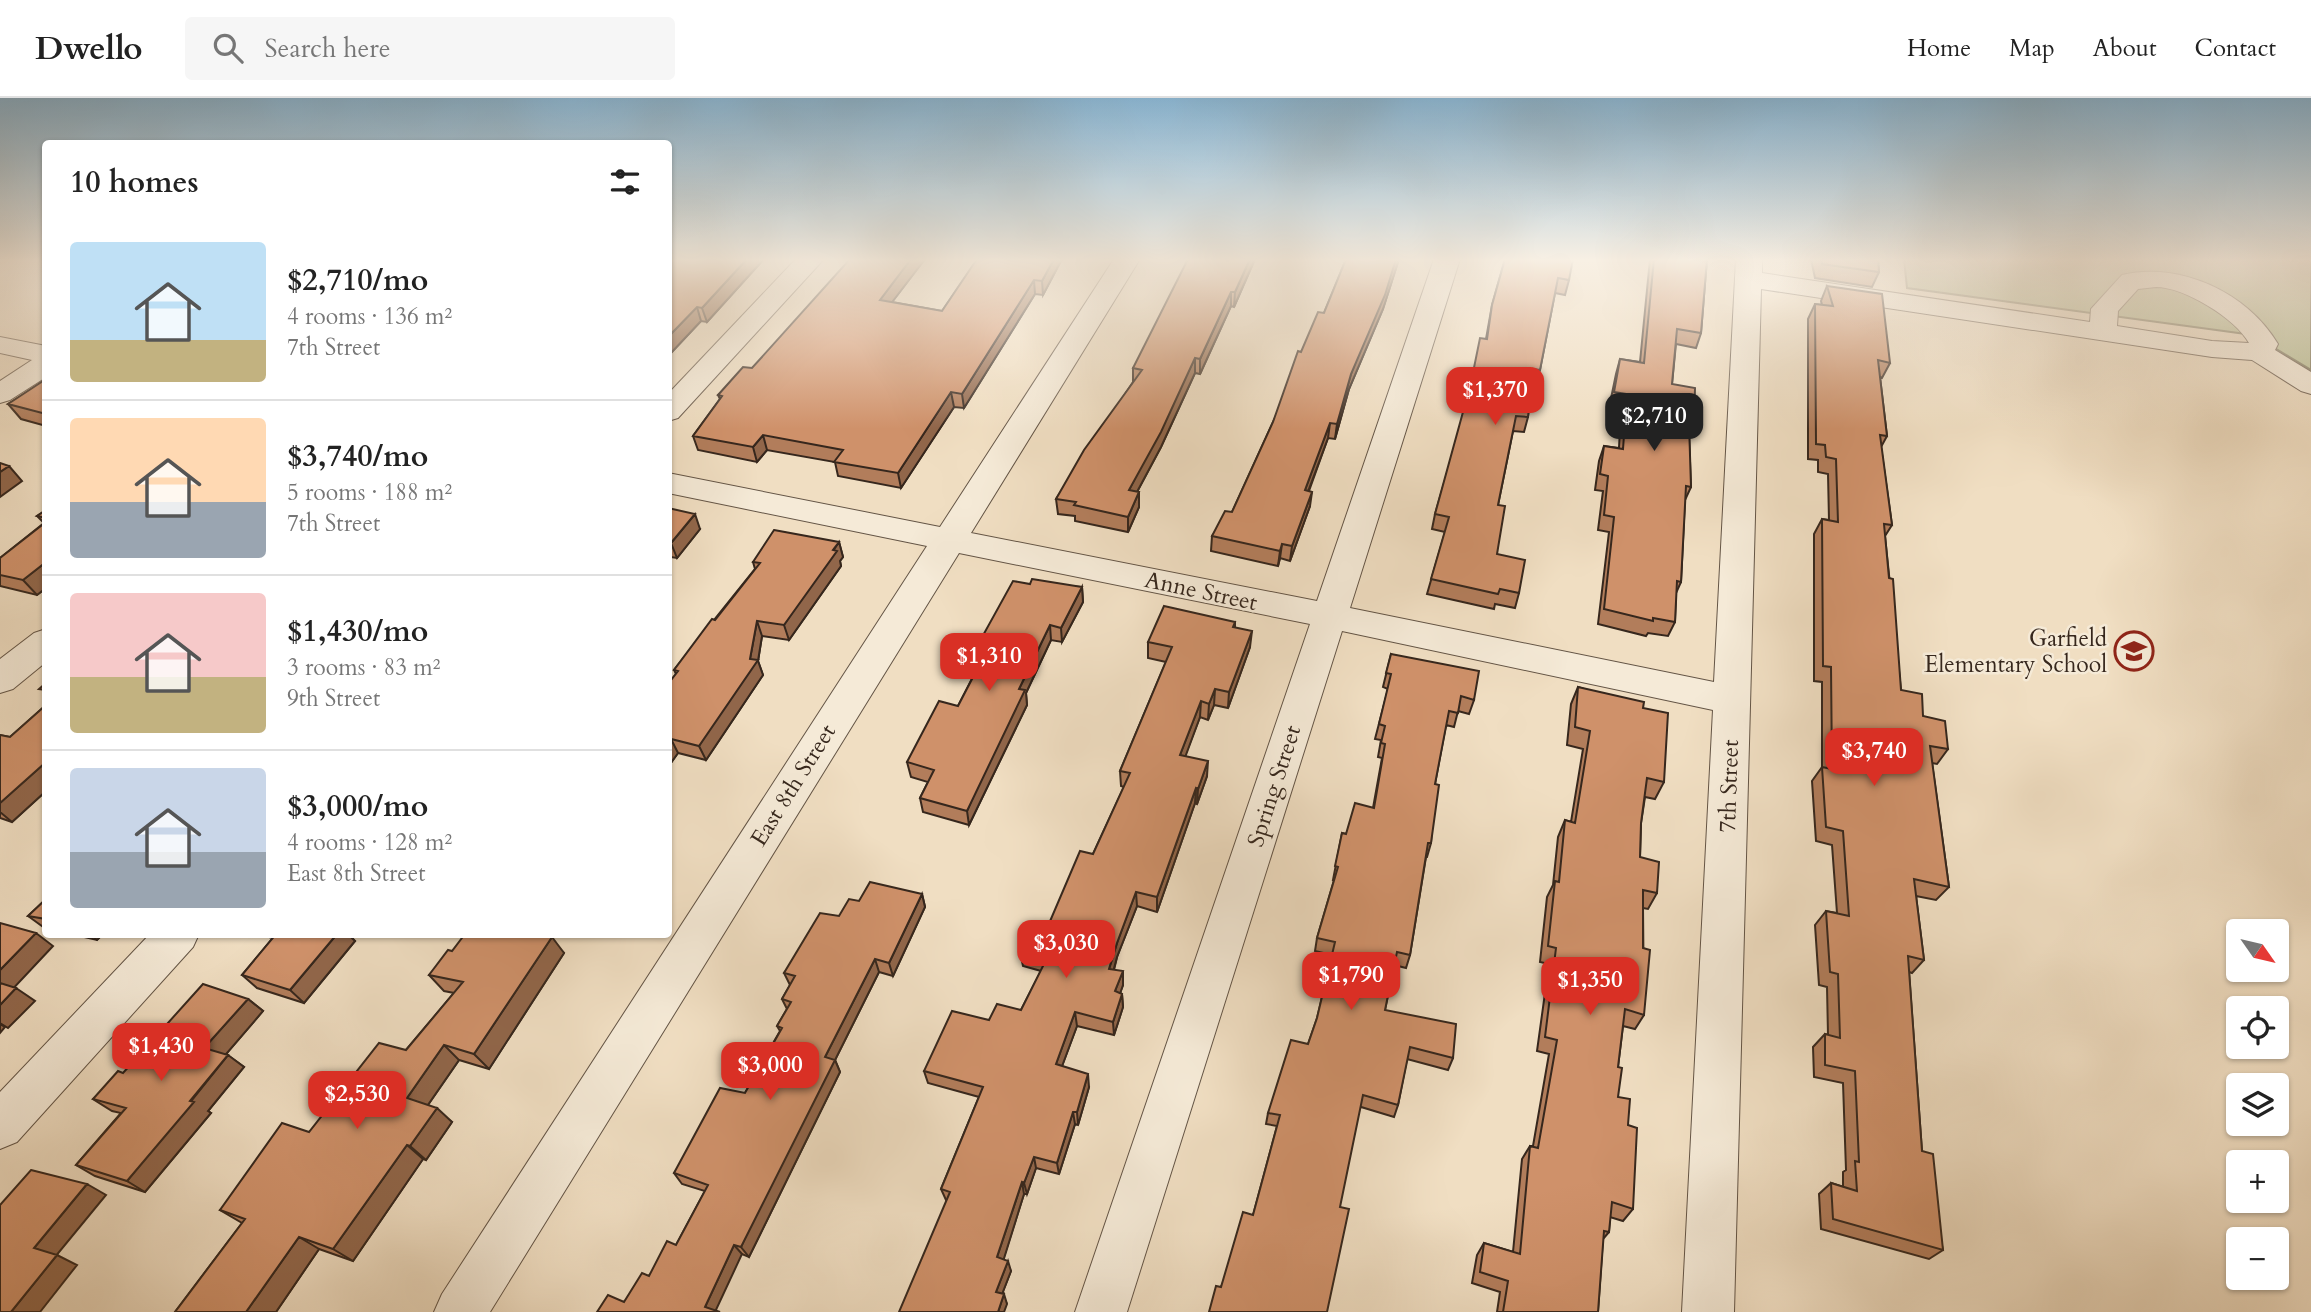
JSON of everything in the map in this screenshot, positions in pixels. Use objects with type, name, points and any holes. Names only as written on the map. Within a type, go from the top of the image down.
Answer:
[{"type":"street","points":[[672,408],[759,316]]},
{"type":"street","name":"East 8th Street","points":[[460,1312],[1091,316]]},
{"type":"street","name":"Spring Street","points":[[1101,1312],[1429,316]]},
{"type":"street","name":"7th Street","points":[[1708,1312],[1747,316]]},
{"type":"street","points":[[2013,316],[2224,351],[2259,352],[2311,385]]},
{"type":"street","points":[[2094,330],[2102,316]]},
{"type":"street","points":[[2239,316],[2260,334],[2263,344],[2259,352]]},
{"type":"street","points":[[0,345],[42,354]]},
{"type":"street","points":[[0,394],[42,367]]},
{"type":"street","name":"Anne Street","points":[[672,484],[1732,700]]},
{"type":"street","points":[[0,679],[42,645]]},
{"type":"street","points":[[0,1126],[174,938]]},
{"type":"green space","points":[[2111,316],[2311,316],[2311,370],[2253,335]]},
{"type":"building","points":[[672,316],[689,316],[672,333]]},
{"type":"building","points":[[799,316],[1011,316],[962,394],[951,392],[898,473],[834,462],[843,450],[763,435],[753,447],[693,436],[722,396],[718,395],[743,367],[752,368]]},
{"type":"building","points":[[1159,316],[1220,316],[1200,359],[1195,358],[1161,432],[1129,490],[1139,492],[1128,517],[1056,499],[1084,450],[1142,370],[1133,368]]},
{"type":"building","points":[[1316,316],[1376,316],[1351,374],[1337,424],[1330,423],[1305,490],[1312,492],[1292,546],[1282,544],[1280,551],[1212,536],[1225,511],[1232,512],[1273,422],[1298,351],[1301,352]]},
{"type":"building","points":[[1490,316],[1551,316],[1540,370],[1533,369],[1528,417],[1516,416],[1498,505],[1505,506],[1497,554],[1525,560],[1519,593],[1500,589],[1498,594],[1431,579],[1449,517],[1435,514],[1465,412],[1480,338],[1487,339]]},
{"type":"building","points":[[1649,316],[1702,316],[1701,333],[1677,329],[1672,384],[1695,388],[1694,423],[1689,423],[1691,487],[1686,486],[1681,582],[1677,581],[1675,622],[1653,618],[1653,621],[1604,609],[1614,517],[1604,515],[1608,476],[1600,474],[1604,446],[1623,449],[1627,394],[1614,392],[1620,359],[1644,363]]},
{"type":"building","points":[[1815,316],[1885,316],[1890,363],[1878,360],[1887,436],[1880,435],[1892,525],[1884,524],[1889,578],[1893,579],[1901,690],[1922,694],[1923,716],[1945,721],[1948,749],[1930,746],[1949,887],[1914,879],[1924,960],[1908,956],[1922,1151],[1933,1154],[1943,1250],[1833,1219],[1831,1183],[1857,1191],[1855,1161],[1859,1162],[1855,1071],[1825,1065],[1825,1034],[1840,1038],[1838,974],[1830,972],[1826,911],[1849,916],[1843,831],[1826,827],[1822,767],[1832,769],[1831,667],[1823,666],[1822,519],[1838,522],[1836,459],[1826,457],[1825,445],[1816,444]]},
{"type":"building","points":[[42,382],[42,413],[8,404]]},
{"type":"building","points":[[0,463],[9,466],[0,472]]},
{"type":"building","points":[[672,509],[695,514],[672,542]]},
{"type":"building","points":[[42,525],[42,565],[23,580],[0,575],[0,558]]},
{"type":"building","points":[[774,530],[839,542],[833,550],[837,551],[784,625],[757,621],[750,659],[758,660],[699,746],[672,739],[672,679],[678,671],[674,670],[712,619],[715,620],[760,563],[753,562]]},
{"type":"building","points":[[1032,579],[1082,587],[1061,628],[1050,625],[1019,689],[1025,690],[967,811],[920,798],[934,770],[907,762],[939,701],[958,706],[985,654],[978,653],[985,640],[981,639],[1013,581],[1030,584]]},
{"type":"building","points":[[1164,606],[1235,622],[1233,627],[1252,631],[1229,692],[1215,689],[1209,704],[1201,701],[1180,755],[1208,761],[1157,897],[1136,892],[1117,943],[1109,969],[1123,971],[1115,991],[1122,994],[1113,1022],[1075,1012],[1056,1064],[1088,1074],[1077,1112],[1073,1112],[1057,1163],[1034,1157],[1024,1183],[1022,1182],[997,1257],[1008,1261],[996,1292],[1004,1294],[998,1312],[899,1312],[950,1192],[941,1189],[983,1087],[924,1071],[952,1011],[989,1020],[997,1004],[1021,1010],[1047,958],[1020,952],[1034,922],[1048,926],[1080,851],[1093,854],[1130,773],[1120,771],[1172,647],[1148,642]]},
{"type":"building","points":[[1391,654],[1479,671],[1474,700],[1461,696],[1458,713],[1449,711],[1435,784],[1439,785],[1431,843],[1428,843],[1410,955],[1397,952],[1385,1010],[1456,1024],[1453,1058],[1410,1047],[1398,1105],[1363,1095],[1340,1207],[1349,1209],[1327,1312],[1209,1312],[1216,1286],[1221,1287],[1243,1212],[1253,1215],[1280,1115],[1268,1113],[1291,1040],[1308,1044],[1317,1018],[1335,942],[1317,938],[1338,867],[1335,866],[1342,833],[1346,834],[1355,803],[1374,808],[1385,744],[1381,743],[1385,726],[1379,724],[1391,674],[1386,673]]},
{"type":"building","points":[[1578,687],[1644,702],[1643,708],[1668,713],[1664,782],[1647,778],[1641,823],[1640,857],[1659,862],[1657,893],[1643,890],[1643,948],[1650,950],[1644,1015],[1625,1009],[1618,1067],[1622,1068],[1618,1097],[1630,1099],[1628,1125],[1637,1128],[1633,1209],[1612,1202],[1609,1232],[1604,1231],[1598,1312],[1503,1312],[1508,1281],[1480,1272],[1484,1243],[1520,1254],[1530,1146],[1538,1148],[1557,1040],[1545,1037],[1556,948],[1548,946],[1555,881],[1559,882],[1565,820],[1575,823],[1590,731],[1575,727]]},
{"type":"building","points":[[42,709],[42,766],[0,803],[0,735],[10,737]]},
{"type":"building","points":[[870,882],[922,894],[889,963],[875,959],[825,1057],[835,1060],[741,1247],[734,1245],[705,1307],[720,1312],[597,1312],[608,1295],[624,1302],[642,1273],[649,1276],[667,1241],[676,1245],[708,1185],[674,1173],[720,1088],[745,1093],[782,1028],[777,1026],[791,1002],[782,999],[795,976],[784,973],[820,913],[839,916],[849,899],[859,901]]},
{"type":"building","points":[[42,903],[42,918],[28,916]]},
{"type":"building","points":[[0,923],[36,933],[0,970]]},
{"type":"building","points":[[273,938],[334,938],[290,990],[242,975]]},
{"type":"building","points":[[462,938],[551,938],[474,1054],[444,1045],[407,1098],[437,1108],[410,1146],[407,1145],[333,1249],[299,1237],[246,1312],[175,1312],[245,1219],[220,1210],[282,1123],[309,1132],[379,1043],[406,1050],[463,982],[429,975],[448,950],[452,951]]},
{"type":"building","points":[[0,983],[16,988],[0,1005]]},
{"type":"building","points":[[203,984],[248,999],[204,1048],[228,1055],[190,1101],[194,1102],[127,1181],[76,1165],[126,1108],[93,1099],[118,1071],[123,1073]]},
{"type":"building","points":[[31,1170],[87,1184],[34,1248],[57,1255],[11,1312],[0,1312],[0,1205]]},
{"type":"place","name":"Garfield Elementary School","points":[[2134,651]]}]
